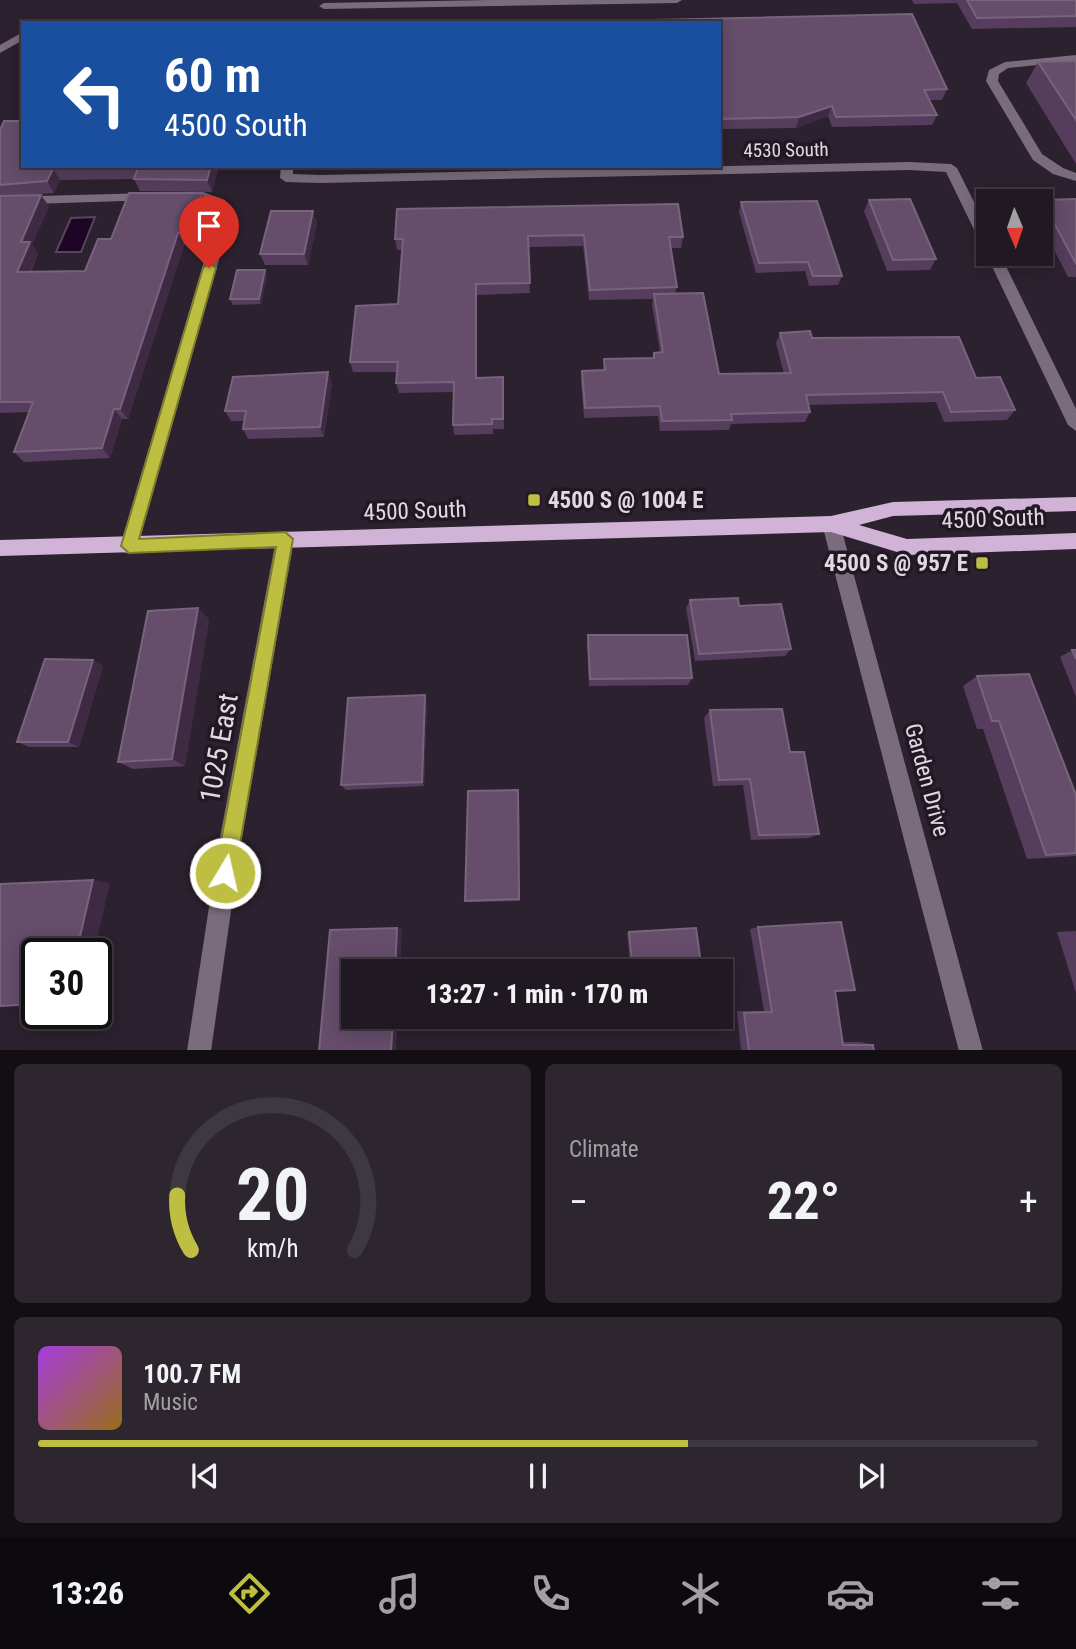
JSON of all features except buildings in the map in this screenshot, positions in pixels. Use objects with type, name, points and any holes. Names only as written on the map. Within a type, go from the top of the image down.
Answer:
[{"type":"main road","name":"4500 South","points":[[0,548],[831,524],[893,509],[1076,504]]},
{"type":"main road","name":"4500 South","points":[[831,524],[907,547],[1076,541]]},
{"type":"street","points":[[324,7],[677,0]]},
{"type":"street","points":[[0,50],[21,36]]},
{"type":"street","points":[[1076,58],[1044,59],[1005,65],[993,72],[992,81],[1037,157],[1058,171],[1076,177]]},
{"type":"street","name":"4530 South","points":[[286,172],[334,179],[909,166],[951,168],[976,219]]},
{"type":"street","points":[[0,201],[206,196],[218,200],[224,207],[224,216],[129,546]]},
{"type":"street","points":[[999,266],[1076,425]]},
{"type":"street","name":"Garden Drive","points":[[831,524],[971,1050]]},
{"type":"street","name":"1025 East","points":[[199,1050],[229,848],[285,539]]},
{"type":"shaded area","points":[[95,217],[81,252],[56,252],[71,218]]},
{"type":"place","name":"4500 S @ 1004 E","points":[[534,500]]},
{"type":"place","name":"4500 S @ 957 E","points":[[982,563]]},
{"type":"route","points":[[209,268],[129,546],[285,539],[225,873]]}]
